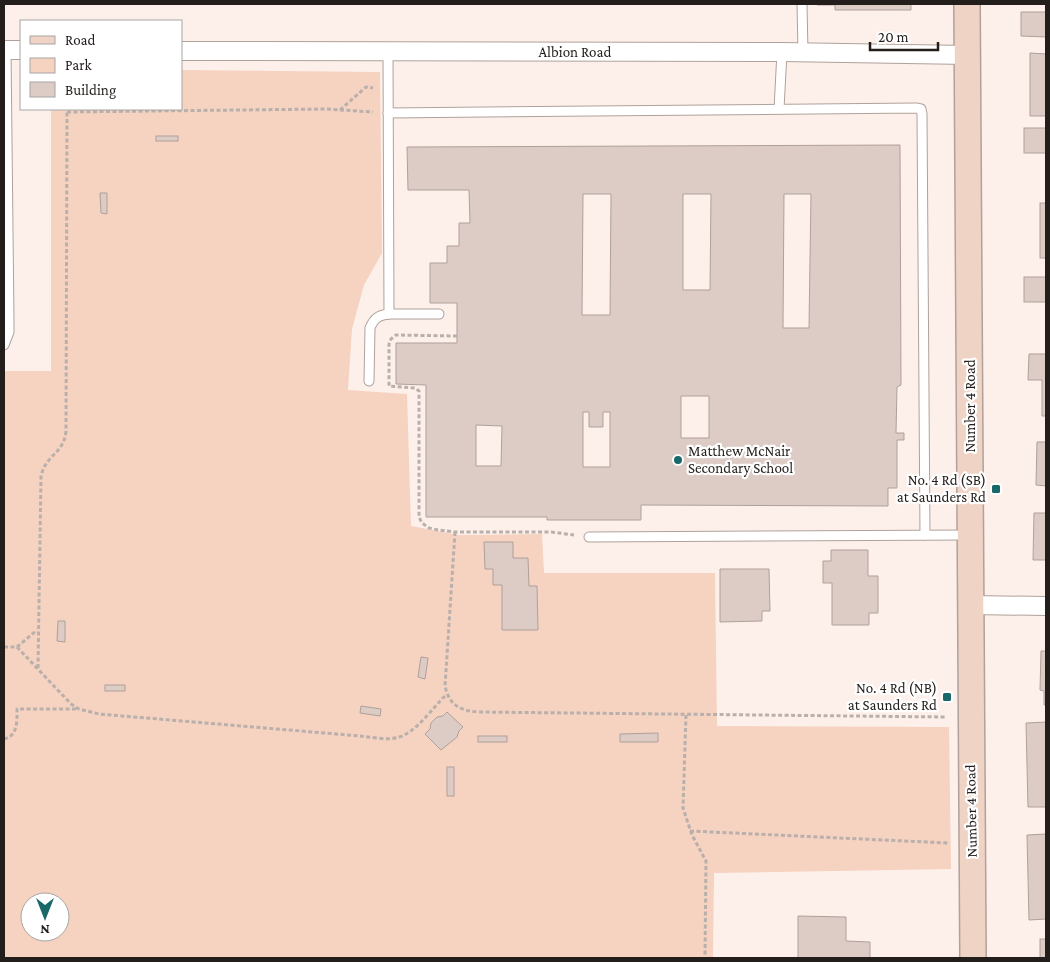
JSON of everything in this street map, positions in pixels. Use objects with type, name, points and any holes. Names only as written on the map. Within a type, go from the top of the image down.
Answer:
[{"type":"main road","name":"Number 4 Road","points":[[967,4],[972,958]]},
{"type":"street","name":"Albion Road","points":[[182,51],[782,52],[803,54],[968,55]]},
{"type":"street","points":[[970,606],[1046,606]]},
{"type":"lane","points":[[802,4],[803,54]]},
{"type":"lane","points":[[4,346],[9,332],[6,215],[10,50]]},
{"type":"lane","points":[[388,52],[389,314]]},
{"type":"lane","points":[[779,109],[782,52]]},
{"type":"lane","points":[[388,113],[921,109],[925,535]]},
{"type":"lane","points":[[369,381],[370,328],[374,320],[380,315],[389,314],[439,314]]},
{"type":"lane","points":[[589,537],[970,535]]},
{"type":"path","points":[[340,110],[366,87],[388,88]]},
{"type":"path","points":[[38,668],[41,476],[46,464],[64,445],[66,430],[67,110],[340,110],[388,113]]},
{"type":"path","points":[[457,336],[396,335],[389,344],[389,386],[415,388],[419,391],[419,518],[422,523],[429,528],[455,532],[551,532],[589,537]]},
{"type":"path","points":[[455,532],[445,686],[453,704],[470,711],[947,717]]},
{"type":"path","points":[[4,647],[17,646],[38,630]]},
{"type":"path","points":[[17,646],[71,704],[79,709]]},
{"type":"path","points":[[4,739],[14,733],[17,709],[79,709],[99,714],[386,738],[400,737],[411,730],[447,694]]},
{"type":"path","points":[[686,715],[683,808],[690,831],[706,861],[705,958]]},
{"type":"path","points":[[690,831],[948,843]]},
{"type":"green space","points":[[182,70],[380,72],[382,253],[364,285],[352,329],[348,390],[407,394],[411,526],[459,535],[542,534],[544,573],[715,573],[717,726],[949,727],[951,869],[714,873],[713,958],[4,958],[4,371],[51,371],[51,110],[182,110]]},
{"type":"building","points":[[817,4],[911,4],[911,10],[835,10],[835,5]]},
{"type":"building","points":[[1021,12],[1046,12],[1046,37],[1021,36]]},
{"type":"building","points":[[1030,53],[1046,54],[1046,116],[1030,116]]},
{"type":"building","points":[[1024,128],[1046,128],[1046,153],[1024,153]]},
{"type":"building","points":[[156,136],[178,136],[178,141],[156,141]]},
{"type":"building","points":[[900,145],[901,385],[897,387],[896,433],[904,433],[904,440],[897,440],[897,488],[888,488],[888,506],[641,505],[641,520],[547,520],[547,517],[426,517],[426,385],[396,384],[396,343],[457,343],[457,303],[430,303],[430,263],[447,263],[447,246],[459,246],[459,223],[470,223],[469,190],[408,190],[407,147]],"holes":[[[583,194],[611,194],[610,315],[582,315]],[[683,194],[711,194],[710,290],[683,290]],[[784,194],[811,194],[809,328],[783,328]],[[681,396],[709,396],[709,438],[681,438]],[[583,412],[589,412],[589,427],[603,427],[603,412],[610,412],[610,467],[583,467]],[[476,425],[502,426],[501,466],[476,466]]]},
{"type":"building","points":[[100,193],[107,193],[107,214],[101,213]]},
{"type":"building","points":[[1040,203],[1046,203],[1046,258],[1040,258]]},
{"type":"building","points":[[1024,277],[1046,277],[1046,302],[1024,302]]},
{"type":"building","points":[[1029,354],[1046,354],[1046,416],[1042,416],[1042,380],[1028,380]]},
{"type":"building","points":[[1037,442],[1046,442],[1046,486],[1036,485]]},
{"type":"building","points":[[1034,513],[1046,513],[1046,560],[1033,560]]},
{"type":"building","points":[[484,542],[513,542],[513,558],[528,558],[529,586],[537,586],[538,630],[502,630],[502,585],[493,585],[493,569],[485,569]]},
{"type":"building","points":[[831,550],[868,550],[868,576],[878,576],[878,613],[869,613],[869,625],[832,625],[832,583],[823,583],[823,561],[831,561]]},
{"type":"building","points":[[720,569],[769,569],[770,611],[762,611],[762,621],[720,622]]},
{"type":"building","points":[[58,621],[65,621],[65,642],[57,641]]},
{"type":"building","points":[[1041,651],[1046,651],[1046,705],[1044,705],[1044,691],[1040,690]]},
{"type":"building","points":[[421,657],[428,658],[425,679],[418,677]]},
{"type":"building","points":[[105,685],[125,685],[125,691],[105,691]]},
{"type":"building","points":[[361,706],[381,709],[380,716],[360,713]]},
{"type":"building","points":[[447,712],[463,727],[457,737],[441,750],[425,734],[437,717],[443,716]]},
{"type":"building","points":[[1046,722],[1046,807],[1028,807],[1026,723]]},
{"type":"building","points":[[658,733],[658,742],[620,742],[620,734]]},
{"type":"building","points":[[478,736],[507,736],[507,742],[478,742]]},
{"type":"building","points":[[447,767],[454,767],[454,796],[447,796]]},
{"type":"building","points":[[1046,834],[1046,919],[1029,920],[1027,835]]},
{"type":"building","points":[[798,916],[846,917],[846,941],[870,942],[870,958],[798,958]]},
{"type":"building","points":[[1040,939],[1046,939],[1046,958],[1040,958]]},
{"type":"place","name":"Matthew McNair Secondary School","points":[[678,460]]},
{"type":"place","name":"No. 4 Rd (SB) at Saunders Rd","points":[[996,489]]},
{"type":"place","name":"No. 4 Rd (NB) at Saunders Rd","points":[[947,697]]}]
